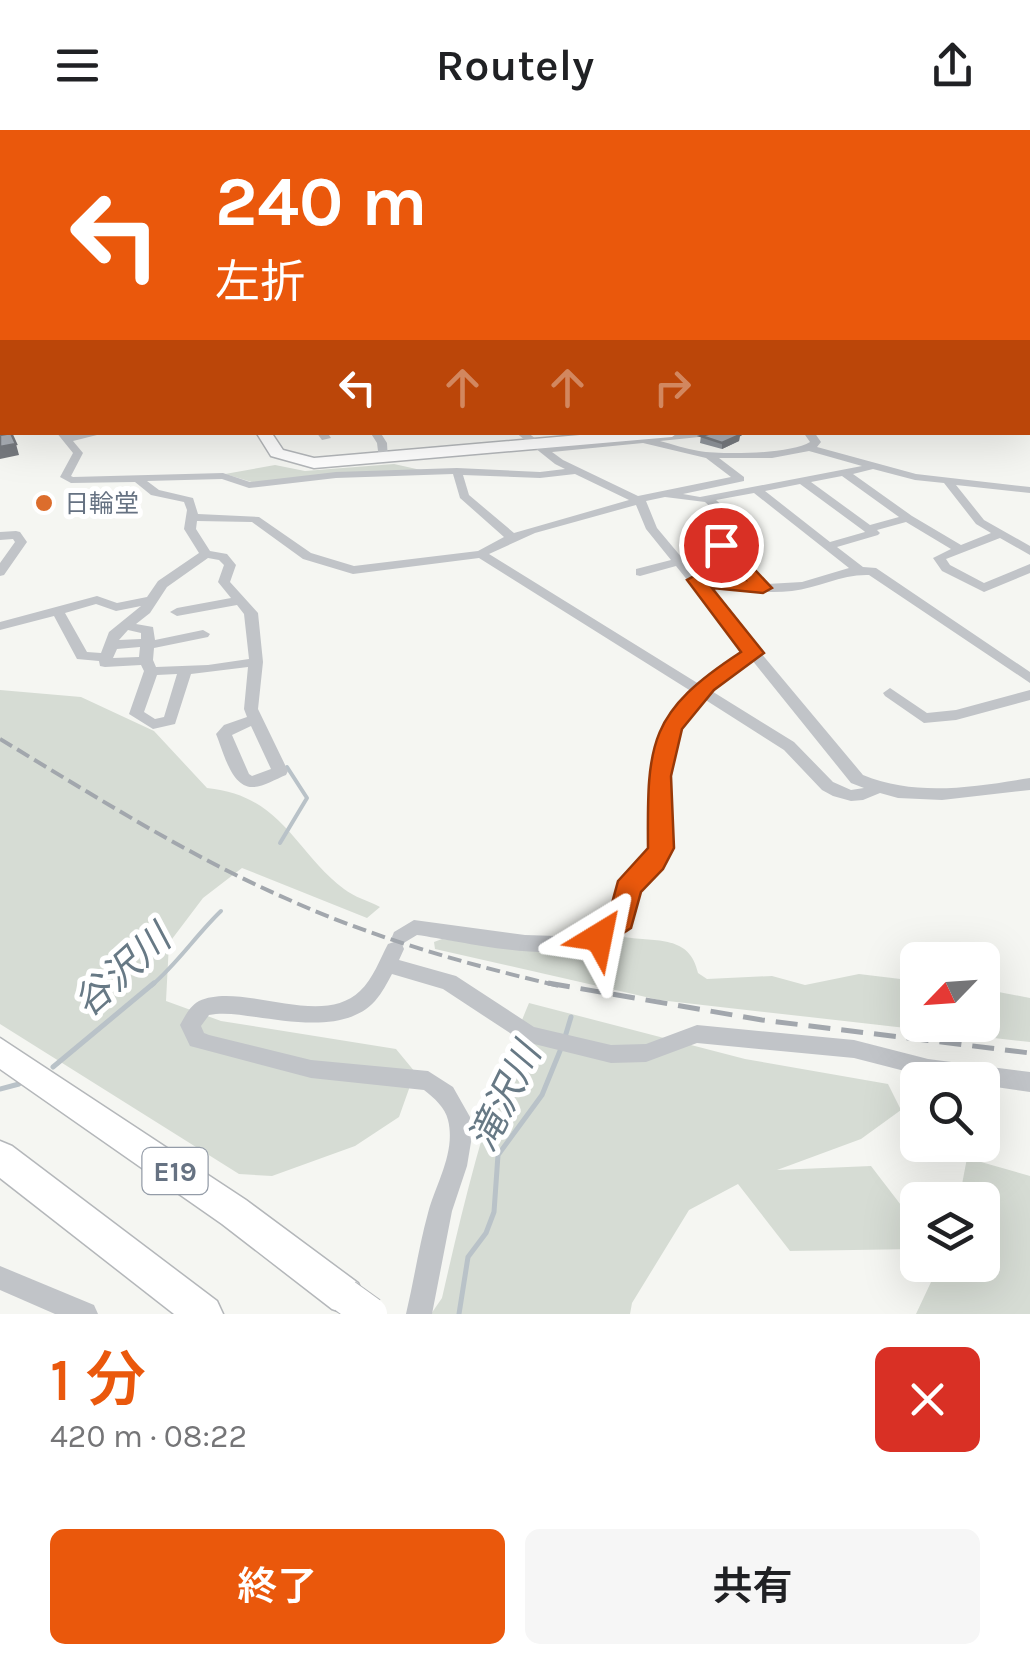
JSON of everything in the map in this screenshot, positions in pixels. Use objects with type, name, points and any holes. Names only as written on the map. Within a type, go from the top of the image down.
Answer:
[{"type":"highway","points":[[265,435],[277,453],[299,461],[384,459],[635,435]]},
{"type":"highway","name":"E19","points":[[0,1052],[219,1202],[358,1308]]},
{"type":"highway","points":[[0,1158],[204,1314]]},
{"type":"street","points":[[376,435],[384,459]]},
{"type":"street","points":[[534,442],[585,450],[635,435],[710,456],[772,456],[809,448],[948,482],[1030,490]]},
{"type":"street","points":[[809,448],[816,442],[810,435]]},
{"type":"street","points":[[64,436],[78,454],[67,479],[224,476],[249,486],[336,474],[456,471],[540,475],[574,471]]},
{"type":"street","points":[[534,442],[574,471],[639,500],[652,529],[846,769],[877,788],[932,794],[1030,784]]},
{"type":"street","points":[[191,517],[255,518],[307,556],[353,570],[481,554],[512,537],[639,500],[740,478],[710,456]]},
{"type":"street","points":[[666,494],[708,499],[875,467]]},
{"type":"street","points":[[456,471],[464,496],[512,537]]},
{"type":"street","points":[[843,472],[958,549]]},
{"type":"street","points":[[139,480],[155,493],[188,500],[190,529],[206,554],[228,560],[224,582],[251,613],[256,662],[251,708],[280,772],[252,782],[244,778],[224,734],[229,728],[255,720]]},
{"type":"street","points":[[800,480],[874,534],[828,546]]},
{"type":"street","points":[[948,482],[980,522],[1030,551]]},
{"type":"street","points":[[756,489],[859,570],[881,577],[1030,679]]},
{"type":"street","points":[[958,494],[1008,496]]},
{"type":"street","points":[[708,499],[752,539],[721,545],[763,588]]},
{"type":"street","points":[[868,529],[908,518]]},
{"type":"street","points":[[0,536],[16,535],[20,542],[0,572]]},
{"type":"street","points":[[998,535],[939,558],[946,568],[984,588],[1030,568]]},
{"type":"street","points":[[206,554],[162,584],[151,600],[114,634],[106,663],[186,671],[256,662]]},
{"type":"street","points":[[481,554],[789,746],[820,783],[835,791],[867,795],[877,788]]},
{"type":"street","points":[[640,572],[680,561]]},
{"type":"street","points":[[696,580],[763,588],[806,585],[859,570]]},
{"type":"street","points":[[0,626],[96,600],[116,607],[151,600]]},
{"type":"street","points":[[177,612],[240,600]]},
{"type":"street","points":[[57,610],[82,656],[203,634]]},
{"type":"street","points":[[126,626],[148,630],[150,643],[149,666],[136,714],[154,724],[170,721],[186,671]]},
{"type":"street","points":[[420,1314],[440,1211],[460,1142],[459,1117],[445,1094],[428,1081],[311,1069],[209,1044],[196,1040],[190,1026],[202,1009],[213,1005],[304,1014],[345,1010],[365,1000],[394,950],[414,927],[576,946],[614,928],[622,920],[628,888],[654,862],[661,848],[658,799],[664,745],[680,714],[701,691],[753,653]]},
{"type":"street","points":[[890,693],[924,718],[956,715],[1030,695]]},
{"type":"street","points":[[394,950],[512,1026],[563,1044],[629,1056],[697,1034],[854,1050],[928,1068],[1030,1082]]},
{"type":"street","points":[[0,1278],[84,1314]]},
{"type":"street","points":[[358,1308],[384,1300],[385,1314]]},
{"type":"shaded area","points":[[394,464],[421,470],[255,483],[225,474],[275,465],[305,471]]},
{"type":"shaded area","points":[[0,690],[81,697],[154,731],[207,788],[233,793],[270,813],[344,889],[380,907],[367,918],[242,868],[203,898],[169,943],[166,1001],[221,1021],[396,1049],[415,1072],[399,1117],[355,1146],[272,1176],[239,1174],[0,1024]]},
{"type":"shaded area","points":[[624,937],[680,946],[694,961],[698,973],[707,979],[772,976],[805,985],[859,974],[900,979],[900,1027],[659,1000],[435,949],[434,942],[442,939],[583,955]]},
{"type":"shaded area","points":[[1000,992],[1030,998],[1030,1042],[1000,1039]]},
{"type":"shaded area","points":[[529,1003],[745,1059],[888,1084],[900,1111],[861,1139],[777,1170],[871,1166],[900,1204],[900,1249],[790,1251],[738,1184],[689,1210],[632,1303],[630,1314],[431,1314],[442,1298],[469,1185]]},
{"type":"shaded area","points":[[966,1162],[981,1162],[1030,1176],[1030,1314],[916,1314],[931,1282],[1000,1282],[1000,1182],[962,1182]]},
{"type":"building","points":[[0,435],[12,435],[16,444],[0,447]]},
{"type":"building","points":[[704,435],[740,435],[722,443],[701,436]]},
{"type":"waterway","name":"谷沢川","points":[[280,843],[307,798],[287,767]]},
{"type":"waterway","name":"谷沢川","points":[[151,986],[221,911]]},
{"type":"waterway","name":"谷沢川","points":[[53,1067],[154,983]]},
{"type":"waterway","name":"滝沢川","points":[[565,1037],[571,1017]]},
{"type":"waterway","name":"滝沢川","points":[[459,1314],[468,1257],[486,1233],[494,1212],[498,1155],[542,1095],[562,1046]]},
{"type":"waterway","name":"谷沢川","points":[[0,1089],[19,1084]]},
{"type":"railway","points":[[0,739],[175,843],[285,898],[420,949],[559,986]]},
{"type":"railway","points":[[548,983],[762,1020],[1030,1053]]},
{"type":"place","name":"日輪堂","points":[[44,503]]},
{"type":"route","points":[[599,937],[622,920],[628,888],[654,862],[661,848],[659,776],[670,729],[701,695],[704,686],[753,653],[696,580],[763,588],[721,545]]}]
